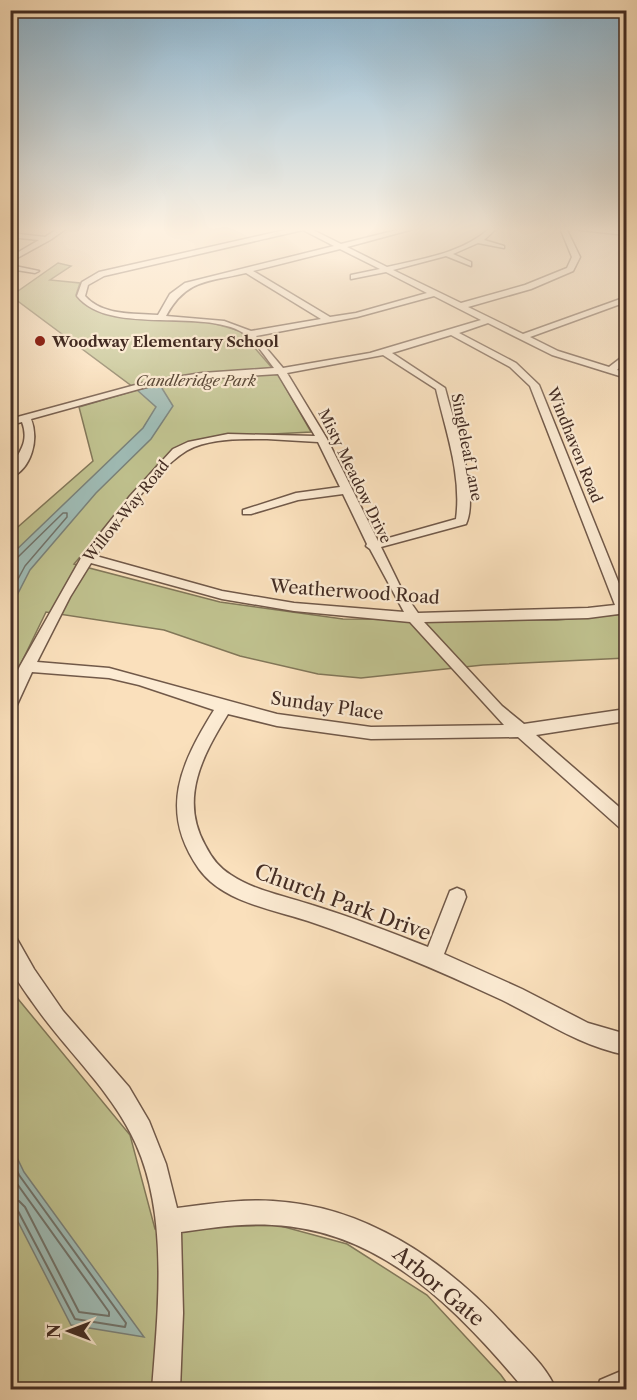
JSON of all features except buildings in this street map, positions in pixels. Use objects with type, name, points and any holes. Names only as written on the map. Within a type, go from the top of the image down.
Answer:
[{"type":"street","name":"Misty Meadow Drive","points":[[81,293],[82,299],[90,306],[108,313],[224,323],[250,334],[281,370],[322,439],[372,546],[414,618],[473,685],[521,731],[627,823]]},
{"type":"street","points":[[161,317],[178,293]]},
{"type":"street","points":[[285,293],[329,320]]},
{"type":"street","points":[[461,306],[506,293]]},
{"type":"street","points":[[250,334],[329,320],[435,294],[582,363],[627,375]]},
{"type":"street","points":[[523,337],[627,299]]},
{"type":"street","points":[[10,422],[138,385],[172,379],[281,370],[384,352],[488,320]]},
{"type":"street","name":"Windhaven Road","points":[[452,332],[524,372],[534,385],[625,608]]},
{"type":"street","name":"Singleleaf Lane","points":[[372,546],[462,521],[464,509],[461,480],[440,388],[384,352]]},
{"type":"street","points":[[610,371],[627,357]]},
{"type":"street","points":[[10,475],[29,452],[32,438],[25,418]]},
{"type":"street","name":"Willow Way Road","points":[[10,705],[59,602],[87,558],[166,461],[188,444],[211,439],[245,437],[322,439]]},
{"type":"street","points":[[247,512],[297,496],[325,490],[347,490]]},
{"type":"street","name":"Weatherwood Road","points":[[87,558],[262,603],[414,618],[588,614],[625,608]]},
{"type":"street","name":"Sunday Place","points":[[27,666],[66,668],[130,678],[224,707],[277,720],[371,733],[415,735],[521,731],[627,716]]},
{"type":"street","name":"Church Park Drive","points":[[224,707],[187,773],[183,792],[183,811],[189,834],[205,863],[221,879],[250,893],[359,929],[433,958],[515,996],[582,1031],[608,1042],[627,1044]]},
{"type":"street","points":[[433,958],[457,897]]},
{"type":"street","points":[[10,946],[26,978],[45,1005],[121,1094],[144,1133],[156,1161],[169,1221],[173,1270],[166,1389]]},
{"type":"street","name":"Arbor Gate","points":[[169,1221],[286,1213],[336,1221],[393,1246],[433,1276],[498,1335],[543,1389]]},
{"type":"street","points":[[610,1389],[627,1383]]},
{"type":"green space","name":"Candleridge Park","points":[[15,293],[77,293],[93,309],[120,316],[202,320],[240,331],[279,376],[311,432],[216,437],[178,449],[157,465],[74,564],[220,602],[343,619],[557,620],[626,614],[626,658],[483,665],[361,678],[318,674],[240,656],[164,630],[46,612],[11,684],[11,533],[93,461],[79,407],[137,390],[11,296]]},
{"type":"green space","points":[[10,983],[14,994],[130,1135],[155,1229],[277,1225],[347,1244],[427,1295],[501,1375],[511,1389],[11,1389]]},
{"type":"water","points":[[160,385],[173,406],[151,439],[96,493],[30,570],[11,607],[12,554],[143,428],[156,407],[137,390]]},
{"type":"water","points":[[10,1143],[24,1172],[144,1337],[71,1325],[11,1208]]},
{"type":"place","name":"Woodway Elementary School","points":[[40,341]]}]
